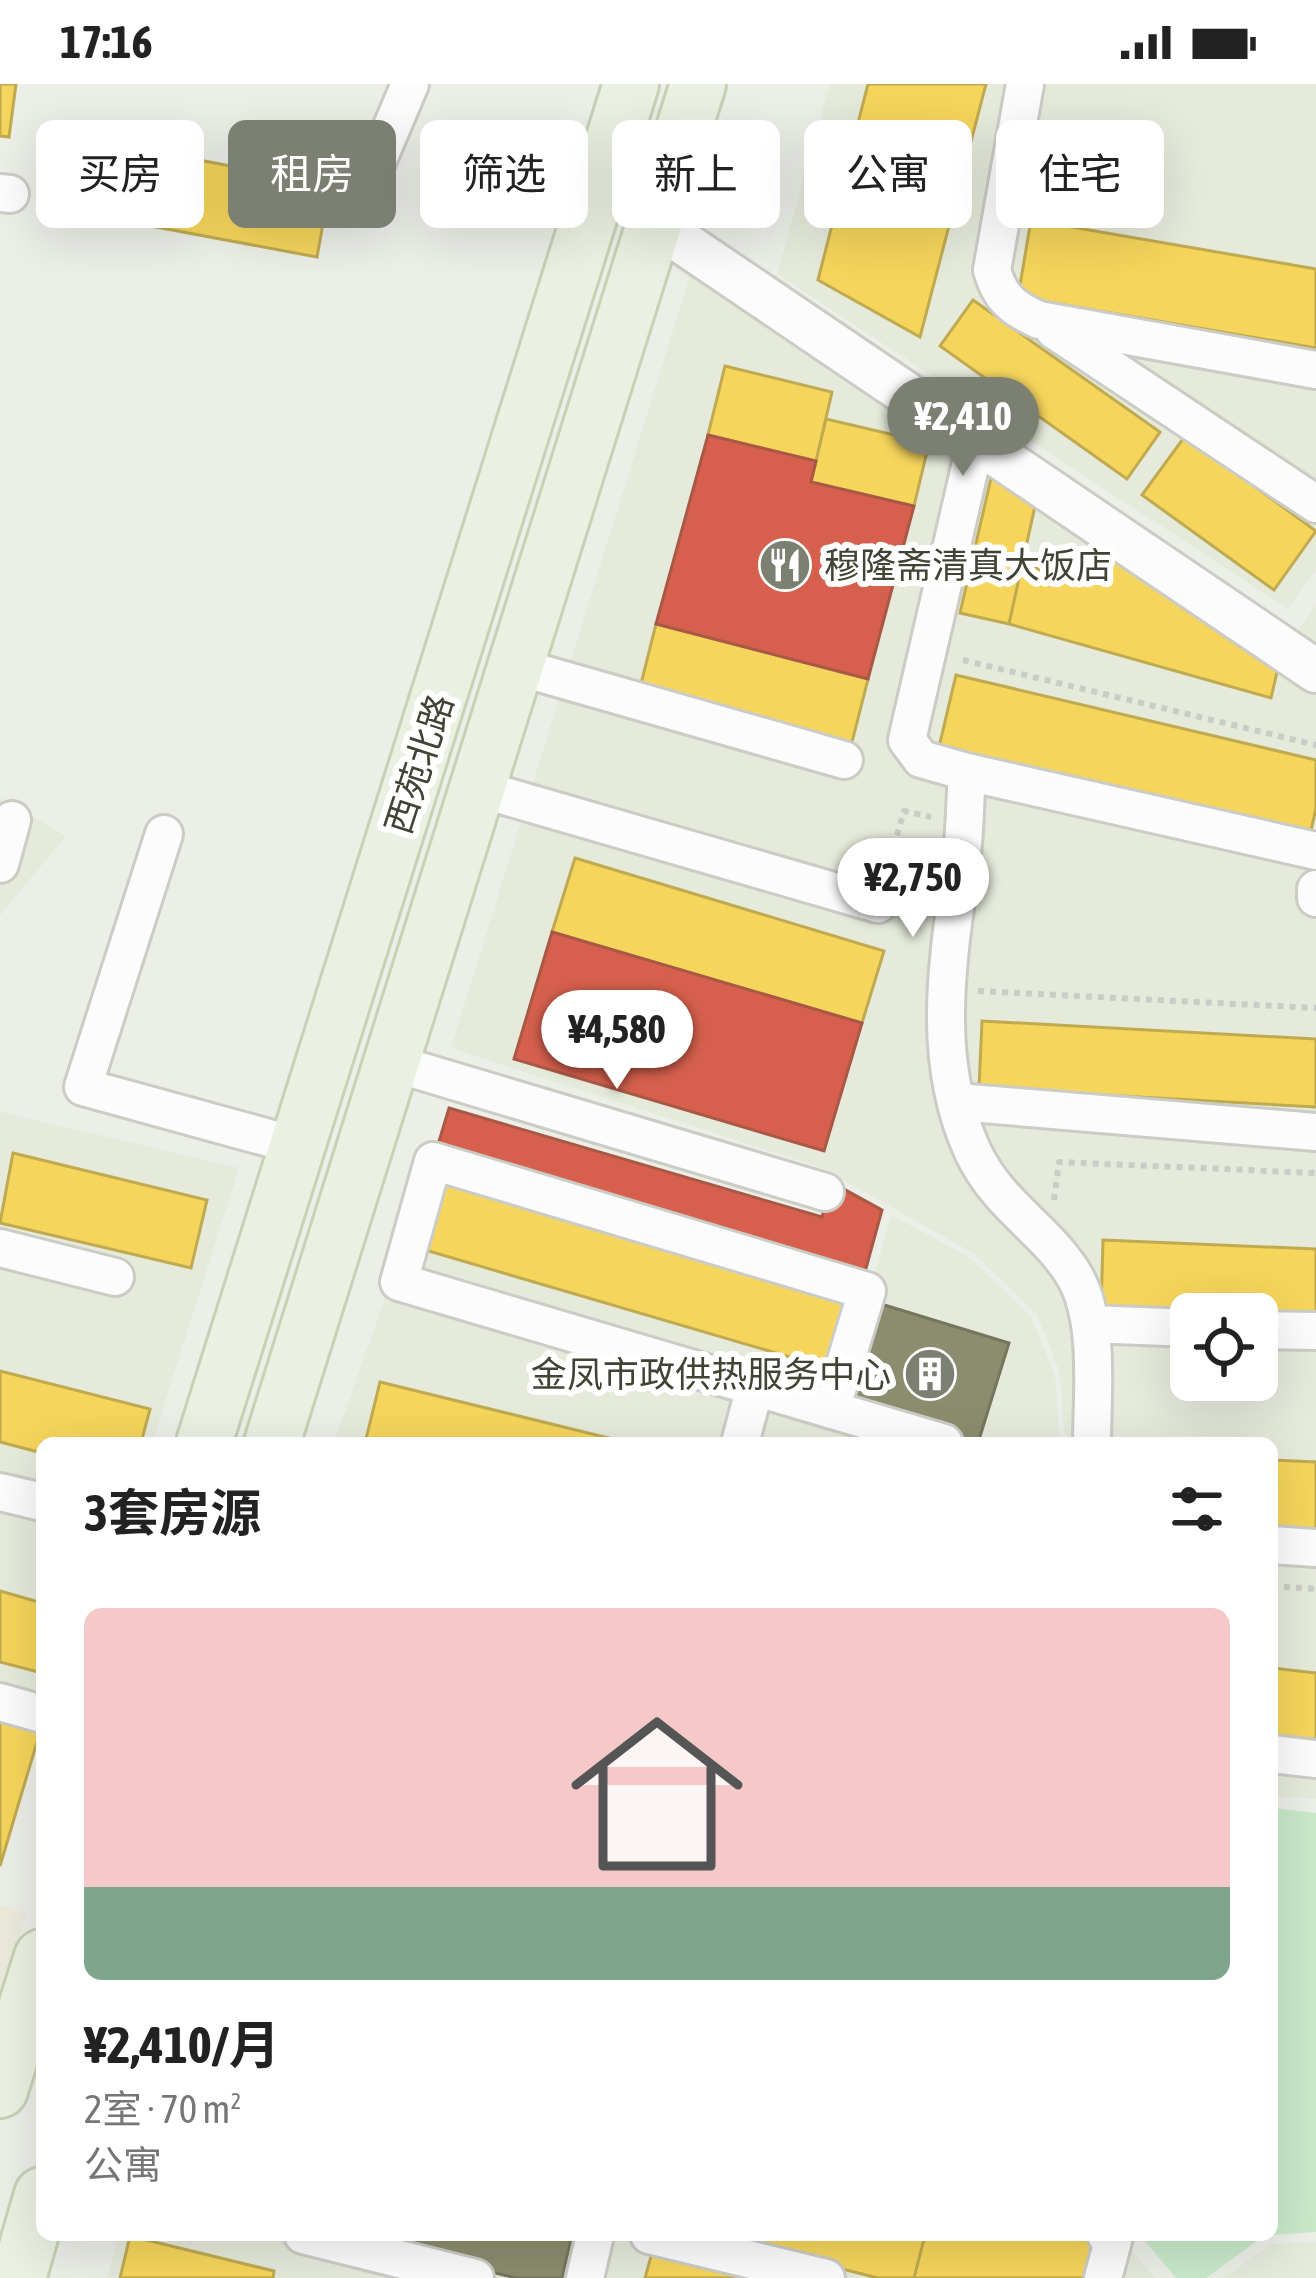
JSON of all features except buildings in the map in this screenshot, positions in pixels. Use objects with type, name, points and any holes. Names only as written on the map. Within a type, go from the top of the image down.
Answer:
[{"type":"main road","name":"西苑北路","points":[[206,1437],[631,84]]},
{"type":"main road","name":"西苑北路","points":[[687,120],[698,84]]},
{"type":"main road","name":"西苑北路","points":[[274,1437],[652,228]]},
{"type":"main road","points":[[2,2074],[36,1975]]},
{"type":"main road","points":[[18,2278],[36,2216]]},
{"type":"street","points":[[395,120],[410,84]]},
{"type":"street","points":[[1014,87],[992,269],[998,291],[1013,309],[1039,320],[1316,504]]},
{"type":"street","points":[[661,228],[1316,671]]},
{"type":"street","points":[[1039,320],[1316,370]]},
{"type":"street","points":[[976,441],[907,740],[921,759],[1316,851]]},
{"type":"street","points":[[515,667],[844,760]]},
{"type":"street","points":[[968,772],[944,1028],[972,1150],[994,1189],[1073,1273],[1090,1324],[1092,1437]]},
{"type":"street","points":[[477,788],[878,904]]},
{"type":"street","points":[[0,864],[12,820]]},
{"type":"street","points":[[164,834],[83,1087],[298,1146]]},
{"type":"street","points":[[1316,889],[1316,898]]},
{"type":"street","points":[[390,1062],[824,1192]]},
{"type":"street","points":[[958,1102],[1316,1132]]},
{"type":"street","points":[[831,1410],[868,1291],[434,1160],[399,1282],[831,1410],[923,1437]]},
{"type":"street","points":[[0,1248],[115,1277]]},
{"type":"street","points":[[1090,1324],[1170,1327]]},
{"type":"street","points":[[1278,1330],[1316,1331]]},
{"type":"street","points":[[742,1437],[755,1387]]},
{"type":"street","points":[[0,1492],[36,1501]]},
{"type":"street","points":[[1278,1545],[1316,1548]]},
{"type":"street","points":[[0,1702],[36,1712]]},
{"type":"street","points":[[1278,1755],[1316,1759]]},
{"type":"street","points":[[327,2241],[475,2278]]},
{"type":"street","points":[[585,2278],[594,2241]]},
{"type":"street","points":[[674,2241],[826,2278]]},
{"type":"street","points":[[1103,2278],[1112,2241]]},
{"type":"path","points":[[945,656],[1316,745]]},
{"type":"path","points":[[878,904],[904,811],[964,825]]},
{"type":"path","points":[[946,989],[1316,1008]]},
{"type":"path","points":[[1056,1199],[1059,1162],[1316,1173]]},
{"type":"path","points":[[1278,1586],[1316,1588]]},
{"type":"shaded area","points":[[830,84],[1316,84],[1316,569],[1288,609],[777,274],[804,177],[804,228],[972,228],[972,120],[820,120]]},
{"type":"shaded area","points":[[692,269],[1279,660],[1316,604],[1316,1799],[1278,1796],[1278,1437],[1065,1437],[1060,1373],[1037,1314],[973,1253],[820,1167],[451,1048]]},
{"type":"shaded area","points":[[0,798],[66,836],[0,915]]},
{"type":"shaded area","points":[[0,1112],[239,1168],[154,1437],[36,1437],[36,1690],[0,1681]]},
{"type":"shaded area","points":[[429,1152],[872,1283],[891,1215],[969,1257],[1031,1317],[1055,1375],[1060,1437],[336,1437],[395,1269]]},
{"type":"shaded area","points":[[0,1905],[26,1913],[0,2010]]},
{"type":"shaded area","points":[[117,2241],[1124,2241],[1155,2278],[107,2278]]},
{"type":"shaded area","points":[[1316,2242],[1316,2278],[1224,2278],[1271,2244]]},
{"type":"green space","points":[[1278,1809],[1316,1813],[1316,2232],[1278,2235]]},
{"type":"green space","points":[[1145,2241],[1257,2241],[1206,2278],[1176,2278]]},
{"type":"place","name":"穆隆斋清真大饭店","points":[[785,565]]},
{"type":"place","name":"金凤市政供热服务中心","points":[[930,1374]]}]
